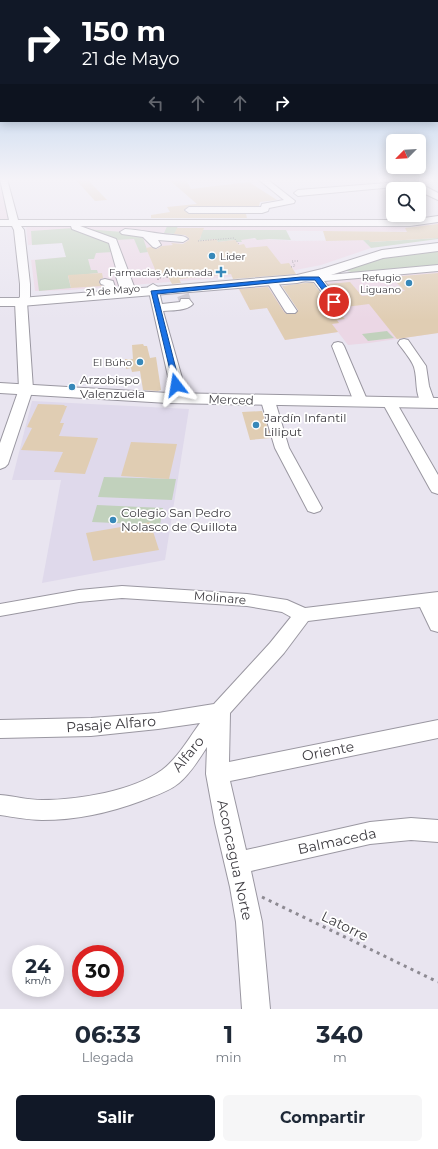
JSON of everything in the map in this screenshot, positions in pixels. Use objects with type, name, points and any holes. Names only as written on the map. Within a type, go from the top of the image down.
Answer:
[{"type":"main road","name":"21 de Mayo","points":[[0,302],[153,290],[293,274],[323,267],[373,251],[438,242]]},
{"type":"main road","name":"21 de Mayo","points":[[0,297],[23,300],[108,286],[128,289],[153,290],[183,295],[301,278],[341,268],[367,258],[390,252],[438,247]]},
{"type":"main road","name":"Merced","points":[[0,388],[168,398],[389,402],[435,405]]},
{"type":"street","points":[[14,226],[76,227],[143,233],[154,241],[183,239]]},
{"type":"street","points":[[18,227],[108,226]]},
{"type":"street","points":[[413,226],[417,231]]},
{"type":"street","points":[[0,464],[26,389],[23,300],[25,276],[18,227]]},
{"type":"street","points":[[76,227],[113,241],[128,289]]},
{"type":"street","name":"21 de Mayo","points":[[341,268],[356,275]]},
{"type":"street","name":"21 de Mayo","points":[[301,278],[317,279],[356,275],[380,277],[438,268]]},
{"type":"street","points":[[317,279],[341,310]]},
{"type":"street","points":[[272,282],[291,311]]},
{"type":"street","points":[[153,290],[176,385],[176,392],[168,398]]},
{"type":"street","points":[[157,308],[185,305],[187,304],[183,295]]},
{"type":"street","points":[[404,344],[420,366],[422,386],[435,405]]},
{"type":"street","points":[[338,346],[361,402]]},
{"type":"street","points":[[268,401],[282,448],[314,508]]},
{"type":"street","points":[[389,402],[438,489]]},
{"type":"street","name":"Molinare","points":[[0,610],[79,596],[122,592],[247,600],[288,606],[302,614]]},
{"type":"street","points":[[302,614],[432,599],[438,625]]},
{"type":"street","name":"Alfaro","points":[[0,805],[40,810],[68,809],[101,803],[127,796],[155,786],[171,776],[186,760],[220,711],[277,648],[302,614]]},
{"type":"street","name":"Pasaje Alfaro","points":[[0,729],[99,726],[158,721],[220,711]]},
{"type":"street","name":"Aconcagua Norte","points":[[220,711],[217,774],[237,863],[244,887],[249,922],[256,1009]]},
{"type":"street","name":"Oriente","points":[[217,774],[438,729]]},
{"type":"street","name":"Balmaceda","points":[[237,863],[370,833],[411,829],[438,830]]},
{"type":"path","points":[[198,241],[234,238],[238,244]]},
{"type":"path","points":[[291,267],[296,266],[292,261],[298,261]]},
{"type":"path","name":"Latorre","points":[[244,887],[438,982]]},
{"type":"shaded area","points":[[26,226],[167,226],[164,233],[297,241],[363,240],[371,248],[321,265],[280,273],[70,290],[35,291],[31,260],[66,257],[62,243],[28,245]]},
{"type":"shaded area","points":[[178,226],[438,226],[438,232],[177,230]]},
{"type":"shaded area","points":[[438,271],[438,333],[348,345],[338,332],[285,340],[267,308],[250,310],[238,288],[280,284],[296,310],[335,306],[317,281]]},
{"type":"shaded area","name":"Colegio San Pedro Nolasco de Quillota","points":[[32,401],[189,409],[165,560],[42,583],[61,480],[12,480]]},
{"type":"green space","points":[[167,226],[178,226],[177,230],[286,230],[291,240],[257,240],[255,238],[241,240],[242,242],[237,242],[235,240],[218,242],[216,239],[198,241],[196,239],[200,239],[201,236],[164,233]]},
{"type":"green space","points":[[73,228],[110,242],[113,252],[96,253],[94,259],[88,259],[91,270],[97,270],[98,273],[68,276],[71,288],[39,291],[35,260],[66,257],[62,243],[32,245],[31,231]]},
{"type":"green space","points":[[85,229],[135,233],[143,238],[148,252],[140,253],[134,239],[116,240]]},
{"type":"green space","points":[[438,238],[371,248],[363,240],[369,240],[371,242]]},
{"type":"green space","points":[[438,250],[438,266],[356,273],[347,271],[346,269],[380,257]]},
{"type":"green space","points":[[387,331],[394,338],[368,341],[362,334]]},
{"type":"green space","points":[[104,477],[176,479],[172,500],[98,497]]},
{"type":"green space","points":[[97,505],[163,508],[160,525],[92,522]]},
{"type":"building","points":[[438,226],[438,238],[370,242],[369,240],[326,241],[323,231],[407,232],[405,228]]},
{"type":"building","name":"Lider","points":[[177,228],[204,228],[199,241],[216,239],[218,242],[235,240],[239,245],[244,244],[246,248],[267,246],[281,264],[289,263],[296,274],[233,279],[231,274],[179,279],[181,283],[172,284],[166,273],[157,274],[146,248],[151,247],[157,249],[162,246],[173,245],[171,243],[183,244],[189,240],[189,238],[185,235],[174,234]]},
{"type":"building","points":[[102,273],[103,278],[100,279],[99,283],[102,286],[71,288],[68,275]]},
{"type":"building","points":[[438,273],[438,333],[397,339],[369,304],[346,307],[328,284],[350,282],[362,296],[405,291],[391,277]]},
{"type":"building","points":[[313,283],[336,313],[340,314],[345,319],[337,320],[339,323],[332,324],[338,332],[285,340],[267,308],[250,310],[239,289],[268,287],[284,312],[287,314],[295,314],[298,310],[282,286]]},
{"type":"building","points":[[143,344],[144,346],[147,346],[150,358],[156,357],[161,390],[143,390],[140,371],[132,372],[131,368],[126,369],[125,359],[133,359],[132,345]]},
{"type":"building","points":[[38,404],[67,406],[60,423],[64,423],[59,436],[98,438],[85,474],[54,472],[63,452],[21,450],[32,428],[27,427]]},
{"type":"building","name":"Jardín Infantil Liliput","points":[[262,411],[271,438],[250,440],[242,412]]},
{"type":"building","points":[[131,442],[177,444],[169,479],[121,476]]},
{"type":"building","points":[[150,522],[159,550],[93,561],[86,533]]},
{"type":"tunnel","points":[[183,295],[185,301]]},
{"type":"place","name":"Lider","points":[[212,256]]},
{"type":"place","name":"Farmacias Ahumada","points":[[221,272]]},
{"type":"place","name":"Refugio Liguano","points":[[409,283]]},
{"type":"place","name":"El Búho","points":[[140,362]]},
{"type":"place","name":"Arzobispo Valenzuela","points":[[72,387]]},
{"type":"place","name":"Jardín Infantil Liliput","points":[[256,425]]},
{"type":"place","name":"Colegio San Pedro Nolasco de Quillota","points":[[113,520]]},
{"type":"route","points":[[176,385],[153,292],[301,278],[317,279],[334,302]]}]
